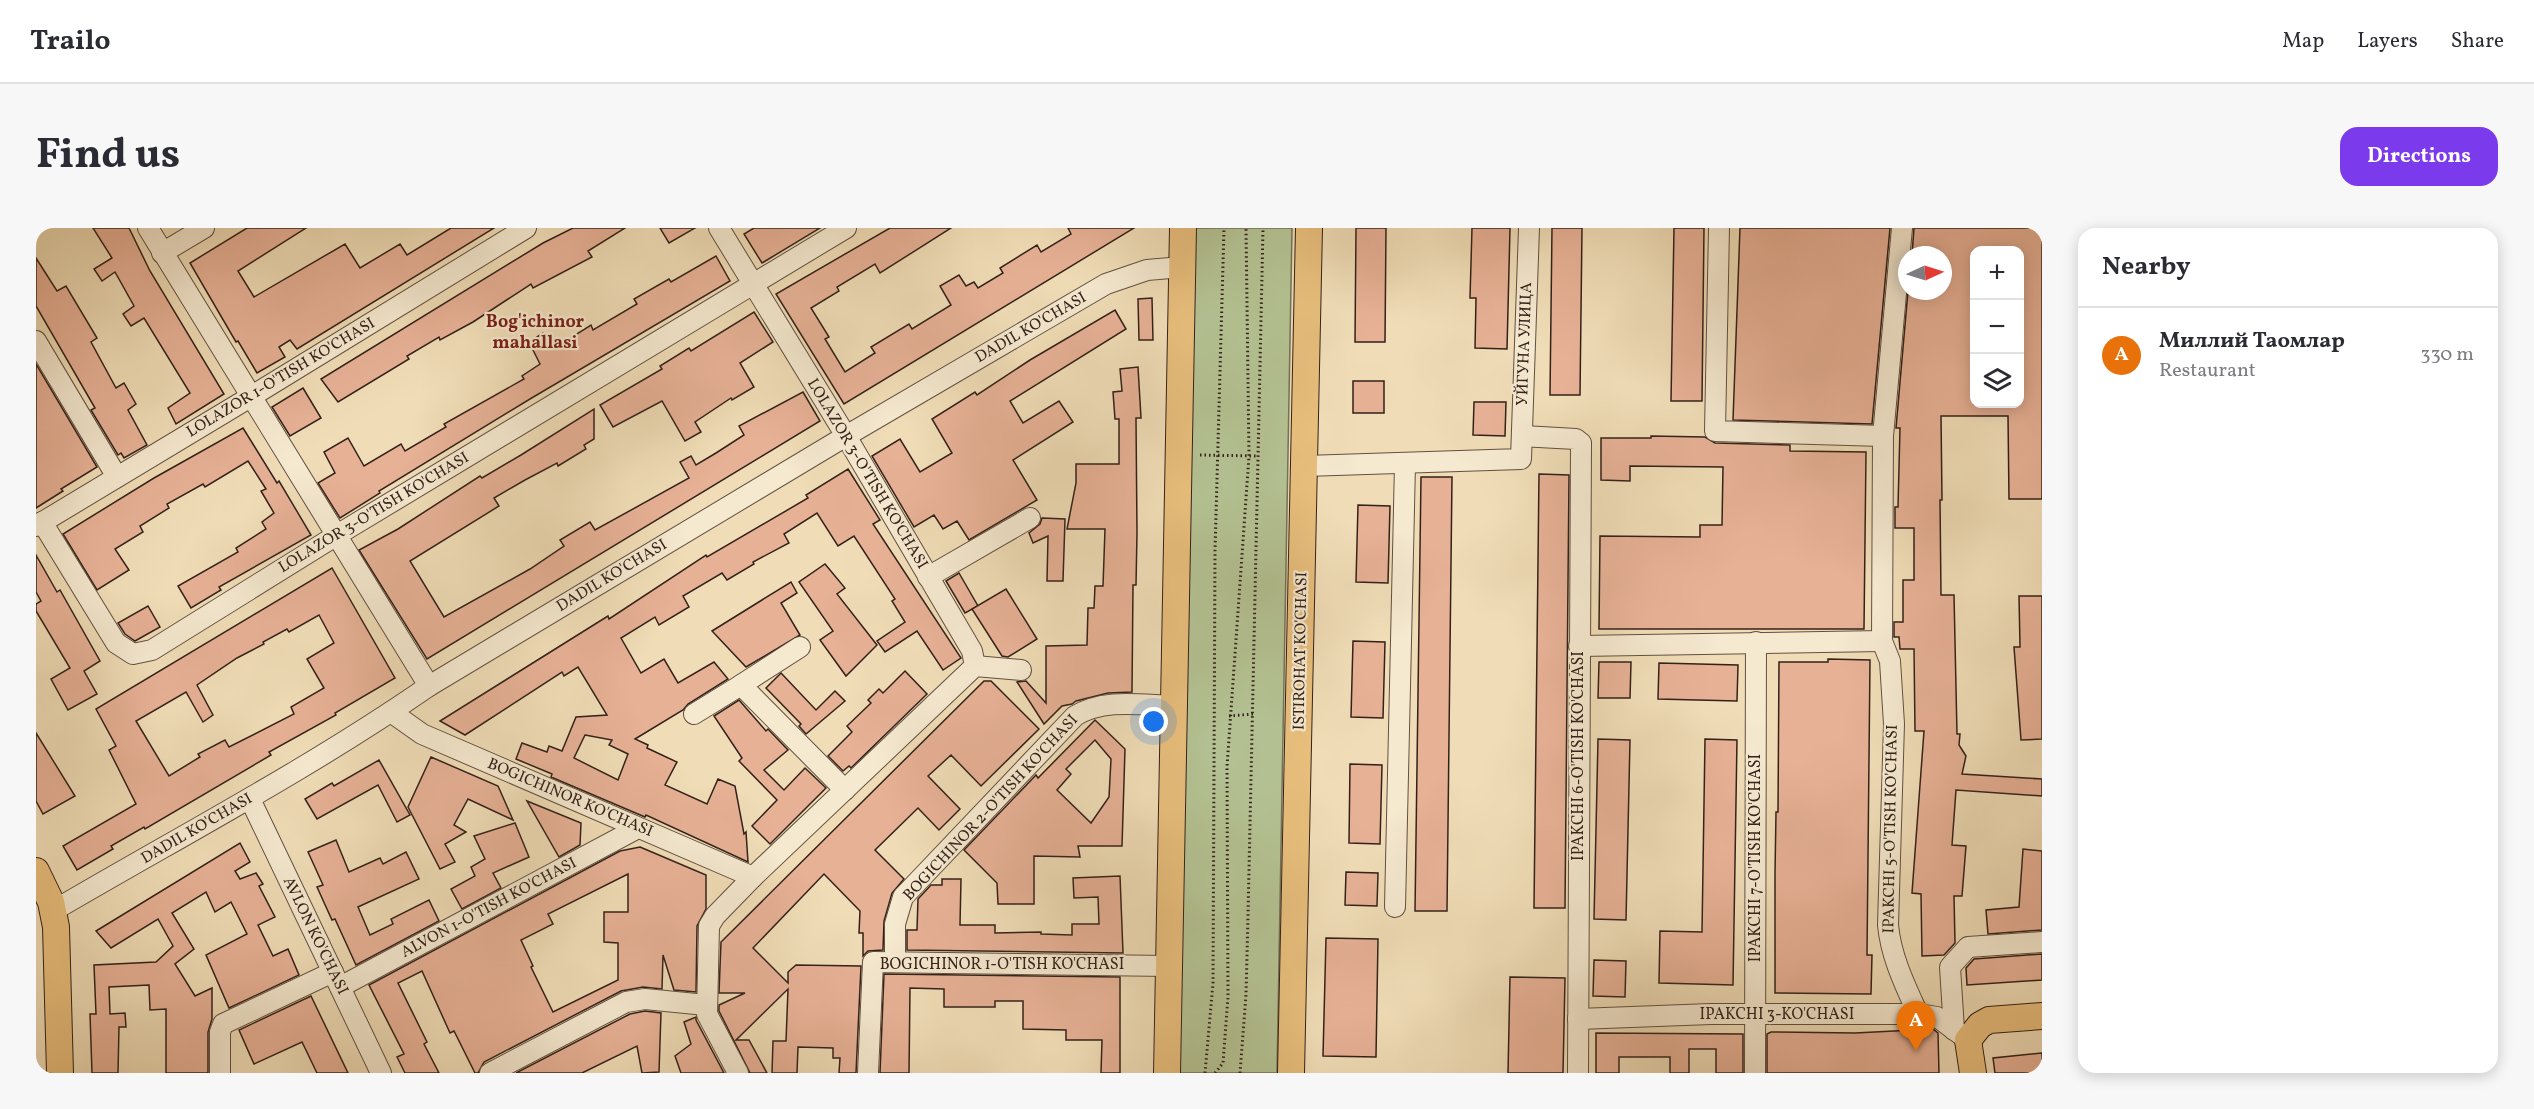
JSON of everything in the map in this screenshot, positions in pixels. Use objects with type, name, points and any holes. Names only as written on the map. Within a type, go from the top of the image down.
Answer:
[{"type":"main road","points":[[1167,1073],[1183,228]]},
{"type":"main road","name":"ISTIROHAT KO'CHASI","points":[[1291,1073],[1309,228]]},
{"type":"main road","points":[[36,871],[54,911],[60,1073]]},
{"type":"main road","points":[[1961,1035],[1989,1020],[2042,1016]]},
{"type":"main road","points":[[1961,1035],[2042,1028]]},
{"type":"main road","points":[[1961,1035],[1973,1073]]},
{"type":"street","points":[[148,228],[429,686]]},
{"type":"street","points":[[162,253],[204,228]]},
{"type":"street","name":"LOLAZOR 1-O'TISH KO'CHASI","points":[[39,524],[526,228]]},
{"type":"street","name":"LOLAZOR 3-O'TISH KO'CHASI","points":[[719,228],[846,435],[972,651],[975,666]]},
{"type":"street","name":"LOLAZOR 3-O'TISH KO'CHASI","points":[[39,524],[116,643],[133,654],[152,650],[337,535],[846,228]]},
{"type":"street","name":"УЙГУНА УЛИЦА","points":[[1405,464],[1521,459],[1529,228]]},
{"type":"street","points":[[1719,228],[1715,431],[1883,436]]},
{"type":"street","name":"IPAKCHI 5-O'TISH KO'CHASI","points":[[1902,228],[1883,436],[1882,640],[1890,662],[1893,702],[1889,942],[1918,1014]]},
{"type":"street","name":"DADIL KO'CHASI","points":[[54,911],[249,799],[391,712],[429,686],[846,435],[1106,285],[1146,270],[1182,267]]},
{"type":"street","points":[[36,340],[117,477]]},
{"type":"street","name":"IPAKCHI 6-O'TISH KO'CHASI","points":[[1522,436],[1580,440],[1578,1073]]},
{"type":"street","points":[[1305,466],[1405,464],[1395,907]]},
{"type":"street","points":[[928,577],[1030,518]]},
{"type":"street","points":[[1579,646],[1882,640]]},
{"type":"street","name":"IPAKCHI 7-O'TISH KO'CHASI","points":[[1755,1073],[1756,642]]},
{"type":"street","points":[[694,714],[800,647]]},
{"type":"street","points":[[738,1073],[712,1026],[706,1005],[709,926],[715,916],[975,666],[1021,670]]},
{"type":"street","points":[[741,685],[845,790]]},
{"type":"street","name":"BOGICHINOR 2-O'TISH KO'CHASI","points":[[896,961],[895,924],[903,897],[1075,716],[1088,708],[1111,704],[1173,706]]},
{"type":"street","name":"BOGICHINOR KO'CHASI","points":[[391,712],[422,734],[753,877]]},
{"type":"street","name":"AVLON KO'CHASI","points":[[249,799],[381,1073]]},
{"type":"street","name":"ALVON 1-O'TISH KO'CHASI","points":[[220,1073],[220,1032],[223,1024],[336,980],[638,828]]},
{"type":"street","points":[[1961,1035],[1950,967],[1968,947],[2042,942]]},
{"type":"street","name":"BOGICHINOR 1-O'TISH KO'CHASI","points":[[868,1073],[872,965],[876,961],[1168,966]]},
{"type":"street","points":[[490,1073],[626,1002],[645,999],[706,1005]]},
{"type":"street","name":"IPAKCHI 3-KO'CHASI","points":[[1578,1019],[1711,1014],[1755,1016],[1918,1014],[1937,1017],[1961,1035]]},
{"type":"path","points":[[1205,1073],[1213,983],[1217,455],[1224,228]]},
{"type":"path","points":[[1215,1073],[1223,1064],[1228,997],[1227,767],[1249,456],[1246,228]]},
{"type":"path","points":[[1240,1073],[1246,995],[1263,228]]},
{"type":"path","points":[[1178,454],[1258,456]]},
{"type":"path","points":[[1230,716],[1253,714]]},
{"type":"green space","points":[[1195,228],[1292,228],[1277,1073],[1179,1073]]},
{"type":"building","points":[[93,228],[129,228],[150,271],[224,394],[176,424],[168,408],[190,393],[144,318],[131,326],[123,314],[134,306],[115,272],[102,281],[94,269],[112,258]]},
{"type":"building","points":[[247,228],[306,228],[238,271],[254,297],[345,244],[360,268],[400,244],[407,255],[451,228],[494,228],[297,349],[290,340],[279,347],[285,357],[257,373],[238,341],[236,342],[190,263]]},
{"type":"building","points":[[573,228],[625,228],[588,251],[592,257],[533,288],[531,284],[473,322],[440,340],[439,337],[407,356],[409,359],[338,402],[321,379],[543,243]]},
{"type":"building","points":[[660,228],[695,228],[669,243]]},
{"type":"building","points":[[754,228],[820,228],[762,263],[744,234]]},
{"type":"building","points":[[890,228],[951,228],[880,273],[875,264],[837,287],[839,291],[811,308],[829,337],[825,339],[845,372],[875,353],[871,347],[909,324],[912,329],[951,305],[940,286],[959,275],[966,286],[974,282],[978,288],[1003,273],[1000,268],[1037,245],[1041,252],[1071,234],[1068,228],[1134,228],[844,404],[776,294]]},
{"type":"building","points":[[1356,228],[1386,228],[1385,342],[1355,342]]},
{"type":"building","points":[[1472,228],[1510,228],[1507,349],[1475,348],[1476,298],[1470,298]]},
{"type":"building","points":[[1552,228],[1582,228],[1580,395],[1550,395]]},
{"type":"building","points":[[1674,228],[1704,228],[1702,401],[1671,401]]},
{"type":"building","points":[[1740,228],[1890,228],[1872,424],[1733,420]]},
{"type":"building","points":[[1914,228],[2042,228],[2042,499],[2009,499],[2008,416],[1941,416],[1942,500],[1940,500],[1941,595],[1954,595],[1957,734],[1960,734],[1959,745],[1966,756],[1962,774],[2042,779],[2042,796],[1956,790],[1952,845],[1966,846],[1962,896],[1954,896],[1955,943],[1944,955],[1922,956],[1921,894],[1912,893],[1924,731],[1915,731],[1914,649],[1900,649],[1899,637],[1894,637],[1894,622],[1903,622],[1903,580],[1914,580],[1914,528],[1895,528],[1895,507],[1898,507],[1900,428],[1896,428],[1907,300],[1952,300],[1952,246],[1913,246]]},
{"type":"building","points":[[716,256],[730,281],[530,399],[379,491],[380,493],[340,518],[318,483],[335,473],[324,452],[348,438],[364,466],[401,444],[405,451],[446,427],[444,424],[524,379],[522,376],[540,364],[529,342],[543,333],[553,349],[591,325],[593,330],[637,304],[634,299],[669,279],[671,282]]},
{"type":"building","points":[[36,258],[57,291],[66,286],[97,338],[91,342],[116,388],[124,383],[136,404],[128,410],[147,445],[124,458],[121,453],[118,455],[91,410],[95,408],[36,306]]},
{"type":"building","points":[[1152,298],[1153,340],[1139,340],[1138,299]]},
{"type":"building","points":[[1115,310],[1126,329],[1010,401],[1023,423],[1059,401],[1073,422],[1013,460],[1037,500],[969,540],[957,521],[943,529],[934,515],[914,527],[872,456],[900,439],[920,472],[952,453],[932,419],[975,392],[977,395],[1030,360]]},
{"type":"building","points":[[754,312],[773,342],[740,363],[754,387],[732,400],[731,398],[695,422],[701,432],[685,441],[662,401],[613,427],[600,405],[662,369],[660,366],[689,348],[691,351]]},
{"type":"building","points":[[36,364],[97,467],[61,489],[63,491],[36,508]]},
{"type":"building","points":[[1138,367],[1141,418],[1136,418],[1137,533],[1136,585],[1133,585],[1132,692],[1108,693],[1062,706],[1044,724],[1017,682],[1026,681],[1046,703],[1046,646],[1087,645],[1088,608],[1094,608],[1095,586],[1103,586],[1105,529],[1067,529],[1076,483],[1076,464],[1119,464],[1119,419],[1115,419],[1113,392],[1122,391],[1120,369]]},
{"type":"building","points":[[1353,381],[1384,381],[1384,413],[1353,413]]},
{"type":"building","points":[[303,388],[321,418],[290,436],[272,407]]},
{"type":"building","points":[[803,392],[820,421],[427,659],[359,550],[398,529],[480,476],[482,478],[594,409],[594,439],[584,445],[586,449],[558,466],[557,463],[494,498],[499,506],[410,561],[444,617],[530,569],[564,546],[560,540],[590,522],[595,530],[689,478],[680,462],[691,456],[696,465],[744,435],[739,426]]},
{"type":"building","points":[[1474,402],[1506,402],[1505,436],[1473,435]]},
{"type":"building","points":[[243,428],[277,483],[279,481],[311,535],[219,587],[221,590],[191,608],[178,586],[238,552],[236,548],[266,529],[262,522],[274,513],[261,491],[266,489],[248,461],[205,487],[203,484],[167,504],[169,508],[140,526],[143,532],[115,549],[129,570],[97,590],[63,534],[154,478]]},
{"type":"building","points":[[1651,436],[1705,437],[1715,443],[1790,445],[1790,451],[1866,452],[1864,629],[1599,629],[1600,536],[1700,537],[1700,525],[1722,525],[1723,467],[1630,466],[1630,481],[1601,480],[1601,438],[1651,438]]},
{"type":"building","points":[[848,469],[880,520],[873,524],[961,658],[943,670],[917,631],[885,652],[877,641],[905,622],[892,601],[895,599],[854,536],[838,546],[817,513],[784,534],[789,543],[753,562],[754,564],[727,580],[722,573],[683,596],[689,607],[659,625],[655,617],[621,638],[641,673],[664,659],[678,683],[714,662],[728,679],[635,739],[648,745],[647,748],[677,762],[665,785],[707,804],[718,779],[735,786],[744,834],[746,832],[748,862],[646,815],[645,817],[551,777],[552,774],[516,759],[522,743],[547,752],[549,746],[562,751],[576,717],[607,715],[578,667],[564,676],[562,672],[465,735],[440,721],[608,616],[609,619],[706,555],[707,557],[808,498],[806,495]],"holes":[[[585,735],[612,740],[609,745],[628,754],[618,780],[574,758]]]},
{"type":"building","points":[[1539,474],[1569,475],[1565,908],[1534,908]]},
{"type":"building","points":[[1421,477],[1452,477],[1447,911],[1415,911]]},
{"type":"building","points":[[1358,505],[1390,506],[1388,583],[1356,582]]},
{"type":"building","points":[[1042,518],[1065,519],[1063,581],[1047,581],[1048,536],[1033,543],[1029,533],[1040,524]]},
{"type":"building","points":[[36,555],[57,592],[60,590],[100,661],[84,671],[97,694],[68,710],[51,679],[70,668],[36,611],[36,604],[41,601],[36,592]]},
{"type":"building","points":[[825,564],[845,588],[837,594],[877,645],[846,676],[820,640],[833,631],[799,582]]},
{"type":"building","points":[[332,568],[395,678],[335,713],[336,715],[269,752],[271,755],[145,829],[144,827],[111,846],[113,849],[77,870],[63,846],[136,804],[109,750],[116,746],[96,709]],"holes":[[[319,615],[334,643],[307,659],[324,688],[291,707],[294,714],[229,747],[225,740],[198,754],[200,757],[169,776],[136,721],[186,692],[203,722],[213,715],[197,685],[237,658],[264,644],[263,642],[287,629],[289,632]]]},
{"type":"building","points":[[959,573],[978,606],[965,613],[946,581]]},
{"type":"building","points":[[791,582],[797,593],[781,603],[800,635],[746,667],[712,631]]},
{"type":"building","points":[[1006,589],[1037,639],[1008,657],[1002,656],[972,609]]},
{"type":"building","points":[[2019,596],[2042,596],[2042,739],[2021,740],[2014,647],[2020,647]]},
{"type":"building","points":[[148,606],[160,627],[135,641],[125,634],[118,623]]},
{"type":"building","points":[[1353,641],[1385,642],[1383,718],[1351,717]]},
{"type":"building","points":[[1828,659],[1870,660],[1867,955],[1872,955],[1871,994],[1775,993],[1779,662],[1828,662]]},
{"type":"building","points":[[1599,662],[1631,662],[1630,698],[1598,698]]},
{"type":"building","points":[[1659,663],[1738,665],[1737,701],[1658,699]]},
{"type":"building","points":[[905,671],[927,694],[851,768],[849,766],[843,771],[828,756],[852,732],[847,726],[871,703],[868,700],[879,689],[883,693]]},
{"type":"building","points":[[781,673],[816,710],[835,691],[845,701],[806,734],[799,726],[801,724],[766,688]]},
{"type":"building","points":[[984,681],[991,681],[1039,729],[981,786],[951,755],[928,776],[960,809],[939,830],[918,808],[875,850],[904,879],[892,893],[884,921],[883,950],[868,951],[863,956],[863,933],[859,933],[860,911],[824,874],[753,948],[788,983],[788,972],[796,965],[861,966],[856,1073],[839,1073],[840,1058],[833,1058],[833,1048],[798,1047],[797,1073],[772,1073],[773,1041],[786,1041],[788,989],[736,1040],[749,1040],[767,1073],[750,1073],[719,1011],[719,1005],[745,993],[719,993],[721,942]]},
{"type":"building","points":[[739,700],[766,731],[768,729],[788,750],[764,770],[784,790],[805,768],[826,788],[770,844],[752,826],[777,800],[739,761],[742,758],[714,716]]},
{"type":"building","points":[[1095,720],[1125,749],[1122,846],[1078,846],[1080,857],[1034,856],[1034,904],[998,904],[997,883],[964,850],[1036,775],[1038,778]],"holes":[[[1095,740],[1111,759],[1109,797],[1091,823],[1057,790],[1071,774],[1066,769]]]},
{"type":"building","points":[[36,733],[75,796],[43,814],[36,801]]},
{"type":"building","points":[[1598,739],[1630,740],[1626,920],[1594,919]]},
{"type":"building","points":[[1705,739],[1737,740],[1733,985],[1659,983],[1660,931],[1702,932]]},
{"type":"building","points":[[431,757],[498,786],[513,820],[468,799],[454,825],[466,832],[445,844],[455,862],[440,869],[408,807]]},
{"type":"building","points":[[379,760],[410,815],[397,822],[378,785],[317,819],[305,799],[332,783],[334,786]]},
{"type":"building","points":[[1350,764],[1382,765],[1380,844],[1349,843]]},
{"type":"building","points":[[527,801],[581,823],[580,845],[559,857]]},
{"type":"building","points":[[515,823],[529,857],[493,873],[501,888],[462,909],[451,889],[475,876],[471,867],[485,859],[474,836]]},
{"type":"building","points":[[336,840],[349,872],[380,858],[383,864],[406,852],[419,879],[358,907],[370,935],[393,924],[391,919],[429,900],[439,921],[356,965],[317,887],[323,885],[308,852]]},
{"type":"building","points":[[240,843],[250,862],[235,871],[240,879],[256,873],[263,884],[259,886],[275,917],[258,925],[273,956],[288,949],[299,975],[229,1008],[206,955],[247,934],[231,902],[215,912],[206,892],[172,913],[194,949],[175,964],[195,996],[212,988],[212,1019],[208,1032],[208,1073],[166,1073],[166,1009],[150,1010],[149,985],[109,987],[110,1014],[125,1013],[126,1027],[119,1027],[118,1073],[92,1073],[90,1014],[96,1014],[94,965],[156,962],[173,946],[158,919],[111,948],[96,931]]},
{"type":"building","points":[[640,847],[706,875],[706,909],[697,926],[696,992],[674,990],[663,955],[662,989],[643,987],[621,991],[484,1062],[478,1073],[475,1073],[454,1031],[450,1033],[422,971],[398,983],[427,1042],[424,1044],[439,1073],[405,1073],[397,1057],[404,1054],[369,985],[620,851]],"holes":[[[628,874],[628,912],[604,912],[604,942],[618,943],[618,980],[553,1012],[531,967],[533,966],[521,940],[553,924],[548,914]]]},
{"type":"building","points":[[2023,849],[2042,851],[2042,930],[1988,934],[1986,910],[2019,907]]},
{"type":"building","points":[[1346,872],[1378,873],[1377,906],[1345,905]]},
{"type":"building","points":[[1120,876],[1123,953],[907,950],[907,930],[917,930],[918,899],[931,885],[942,885],[942,879],[961,879],[960,925],[995,925],[995,933],[1041,932],[1041,934],[1072,935],[1072,924],[1099,924],[1098,897],[1074,898],[1073,878]]},
{"type":"building","points":[[1326,938],[1378,939],[1376,1057],[1323,1056]]},
{"type":"building","points":[[2042,954],[2042,980],[1967,985],[1966,968],[1974,959]]},
{"type":"building","points":[[1594,960],[1626,961],[1625,997],[1593,996]]},
{"type":"building","points":[[884,974],[1120,977],[1120,1073],[1101,1073],[1102,1040],[1066,1040],[1066,1030],[1023,1029],[1023,1001],[995,1001],[995,1007],[944,1007],[944,989],[910,988],[909,1073],[880,1073]]},
{"type":"building","points":[[1510,977],[1565,978],[1563,1073],[1508,1073]]},
{"type":"building","points":[[311,996],[348,1073],[317,1073],[302,1042],[254,1064],[239,1030]]},
{"type":"building","points":[[645,1011],[661,1013],[659,1072],[642,1073],[637,1046],[582,1073],[516,1073],[630,1014]]},
{"type":"building","points":[[696,1017],[724,1073],[681,1073],[675,1056],[691,1044],[684,1022]]},
{"type":"building","points":[[1933,1029],[1938,1033],[1939,1073],[1767,1073],[1767,1034],[1771,1032],[1855,1033]]},
{"type":"building","points":[[1596,1033],[1743,1034],[1743,1073],[1716,1073],[1716,1049],[1689,1049],[1689,1073],[1670,1073],[1670,1057],[1619,1057],[1619,1073],[1596,1073]]},
{"type":"building","points":[[2042,1053],[2042,1073],[1995,1073],[1993,1058]]},
{"type":"place","name":"Миллий Таомлар","points":[[1916,1051]]},
{"type":"district","name":"Bog'ichinor mahallasi","points":[[535,332]]}]
